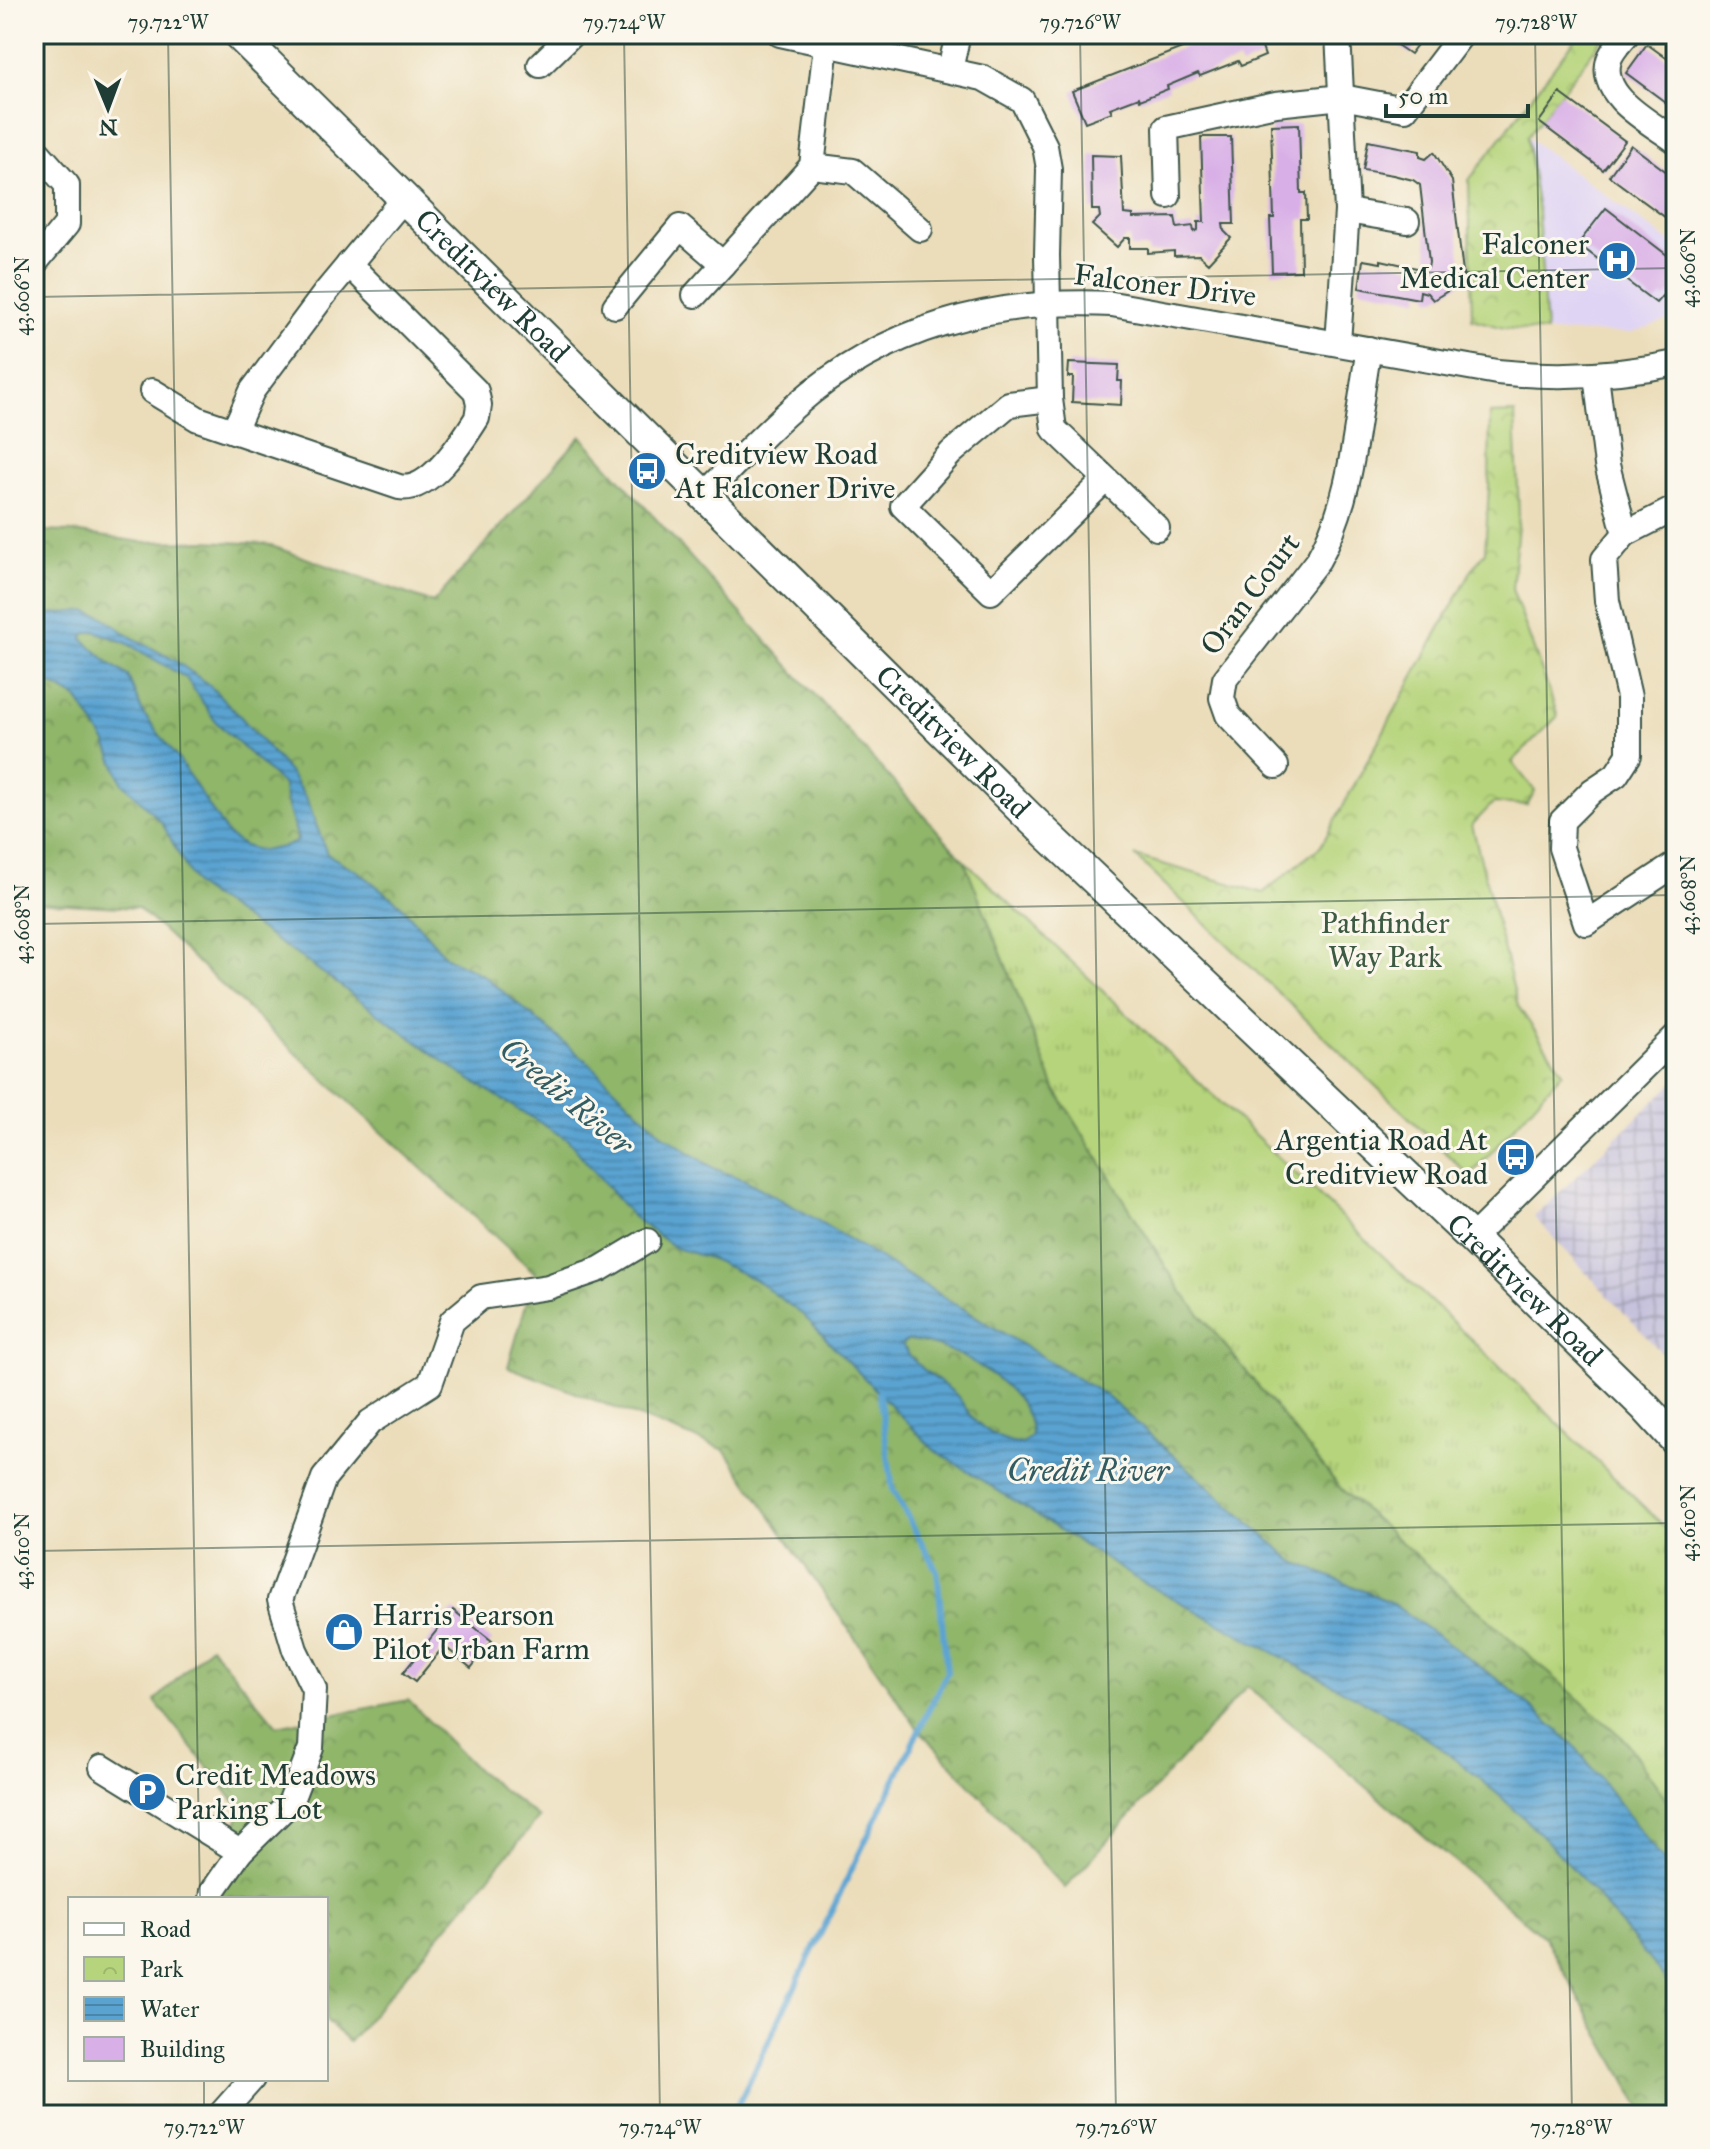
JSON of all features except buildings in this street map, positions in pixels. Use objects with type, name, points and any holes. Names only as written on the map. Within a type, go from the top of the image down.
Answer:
[{"type":"main road","name":"Creditview Road","points":[[238,34],[1028,816],[1472,1238],[1676,1441]]},
{"type":"street","points":[[540,65],[572,34]]},
{"type":"street","points":[[780,34],[983,78],[1022,100],[1045,146],[1049,169],[1048,303],[1050,399],[1054,429],[1157,528]]},
{"type":"street","points":[[950,70],[958,34]]},
{"type":"street","points":[[1338,34],[1347,211],[1338,343]]},
{"type":"street","points":[[1168,196],[1166,128],[1276,104],[1342,97],[1405,109],[1462,34]]},
{"type":"street","points":[[1627,34],[1609,60],[1609,79],[1613,88],[1621,99],[1676,141]]},
{"type":"street","points":[[695,295],[812,166],[826,45]]},
{"type":"street","points":[[34,148],[67,185],[67,224],[34,264]]},
{"type":"street","points":[[812,166],[853,171],[920,229]]},
{"type":"street","points":[[234,431],[252,391],[404,198]]},
{"type":"street","points":[[1347,211],[1407,221]]},
{"type":"street","points":[[615,306],[680,227],[723,264]]},
{"type":"street","points":[[152,391],[198,419],[406,488],[427,481],[477,418],[479,405],[473,386],[349,264]]},
{"type":"street","name":"Falconer Drive","points":[[703,496],[795,406],[827,381],[907,335],[997,308],[1048,303],[1112,304],[1497,372],[1535,376],[1596,375],[1676,363]]},
{"type":"street","name":"Oran Court","points":[[1276,766],[1228,715],[1222,698],[1225,679],[1318,560],[1329,540],[1343,500],[1369,349]]},
{"type":"street","points":[[1596,375],[1607,465],[1625,534]]},
{"type":"street","points":[[1050,399],[1009,404],[951,453],[903,506],[991,592],[1105,480]]},
{"type":"street","points":[[1676,508],[1625,534],[1604,559],[1607,601],[1629,697],[1629,755],[1616,775],[1592,791],[1562,821],[1561,848],[1586,923],[1676,864]]},
{"type":"street","points":[[1472,1238],[1676,1036]]},
{"type":"street","points":[[212,1897],[213,1891],[240,1852],[290,1803],[311,1748],[314,1689],[295,1650],[280,1600],[324,1478],[370,1422],[430,1384],[452,1321],[481,1297],[561,1283],[600,1269],[647,1241]]},
{"type":"street","points":[[102,1767],[240,1852]]},
{"type":"street","points":[[220,2115],[250,2081]]},
{"type":"shaded area","points":[[1527,137],[1676,247],[1676,317],[1631,333],[1546,332],[1538,211]]},
{"type":"shaded area","points":[[1676,1080],[1676,1368],[1534,1217]]},
{"type":"green space","points":[[1579,34],[1606,34],[1527,137],[1538,211],[1546,332],[1504,328],[1472,319],[1469,180]]},
{"type":"green space","name":"Pathfinder Way Park","points":[[1515,413],[1519,515],[1512,589],[1558,716],[1512,762],[1535,791],[1527,805],[1493,803],[1472,825],[1518,1006],[1563,1072],[1470,1176],[1135,856],[1263,893],[1321,846],[1470,573],[1485,551],[1490,414]]},
{"type":"green space","points":[[581,436],[964,860],[1055,1089],[1181,1291],[1341,1489],[1626,1741],[1676,1814],[1676,2115],[1645,2115],[1545,1938],[1247,1686],[1065,1888],[915,1725],[725,1450],[508,1367],[535,1273],[138,908],[34,902],[34,531],[73,532],[141,542],[266,544],[433,603]]},
{"type":"green space","points":[[964,860],[1477,1345],[1676,1538],[1676,1814],[1625,1741],[1341,1489],[1181,1291],[1055,1089]]},
{"type":"green space","points":[[210,1646],[277,1726],[408,1700],[477,1770],[539,1818],[349,2042],[328,2022],[328,1897],[218,1897],[241,1809],[155,1701]]},
{"type":"water","name":"Credit River","points":[[86,611],[102,616],[209,685],[289,772],[307,800],[327,854],[359,872],[400,904],[446,957],[483,975],[589,1063],[663,1135],[715,1169],[745,1180],[807,1214],[1105,1395],[1293,1561],[1390,1602],[1508,1687],[1573,1744],[1676,1877],[1676,1996],[1603,1903],[1552,1846],[1498,1794],[1438,1746],[1406,1724],[1133,1577],[933,1449],[803,1315],[754,1279],[709,1258],[675,1248],[632,1216],[568,1140],[461,1074],[313,966],[196,886],[162,823],[122,782],[106,743],[77,698],[34,675],[34,615]],"holes":[[[95,631],[126,643],[186,678],[216,722],[284,786],[298,841],[262,851],[244,846],[228,835],[179,760],[143,713],[128,676],[83,639],[84,634]],[[908,1340],[946,1349],[986,1371],[1004,1385],[1019,1401],[1028,1418],[1031,1436],[1022,1444],[1015,1443],[982,1427],[956,1394],[912,1359],[902,1344]]]},
{"type":"waterway","points":[[733,2115],[947,1672],[937,1571],[893,1490],[879,1393]]},
{"type":"place","name":"Falconer Medical Center","points":[[1617,261]]},
{"type":"place","name":"Creditview Road At Falconer Drive","points":[[647,471]]},
{"type":"place","name":"Argentia Road At Creditview Road","points":[[1516,1157]]},
{"type":"place","name":"Harris Pearson Pilot Urban Farm","points":[[344,1632]]},
{"type":"place","name":"Credit Meadows Parking Lot","points":[[147,1792]]}]
